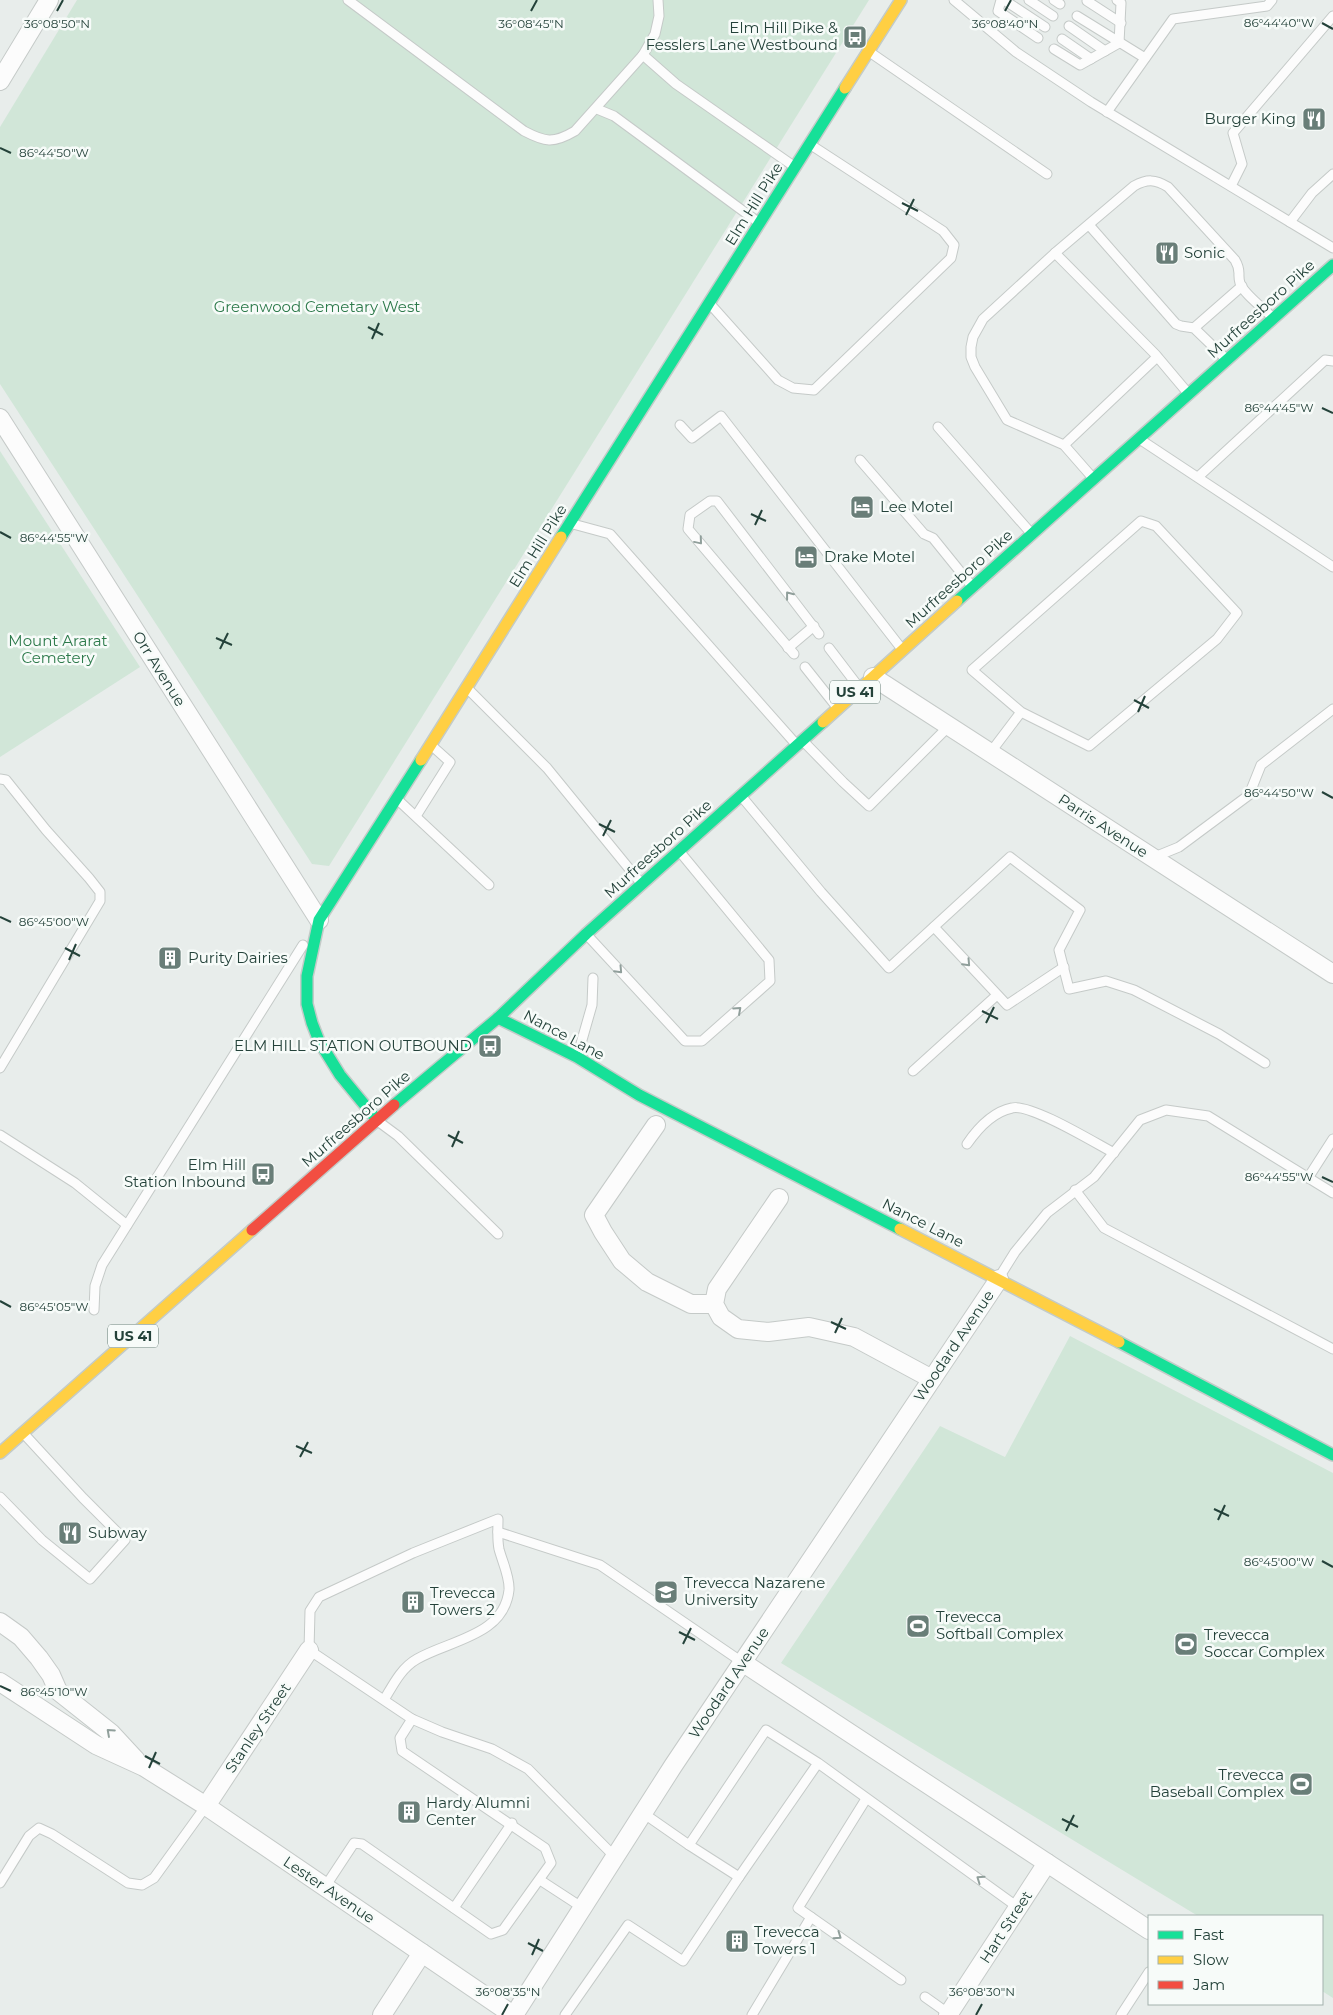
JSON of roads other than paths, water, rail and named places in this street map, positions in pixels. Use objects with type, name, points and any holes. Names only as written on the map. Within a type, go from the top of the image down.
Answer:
[{"type":"main road","name":"Elm Hill Pike","points":[[377,1120],[334,1069],[320,1044],[310,1018],[306,986],[309,955],[318,920],[901,0]]},
{"type":"main road","name":"Murfreesboro Pike","points":[[0,1453],[377,1120],[498,1018],[586,934],[679,850],[1333,265]]},
{"type":"main road","name":"Nance Lane","points":[[498,1018],[577,1057],[639,1095],[1331,1450]]},
{"type":"street","points":[[0,80],[49,0]]},
{"type":"street","name":"Orr Avenue","points":[[0,418],[318,920]]},
{"type":"street","name":"Parris Avenue","points":[[873,677],[1333,974]]},
{"type":"street","points":[[656,1125],[594,1215],[602,1232],[622,1261],[647,1282],[691,1304],[714,1304]]},
{"type":"street","points":[[779,1198],[718,1289],[714,1304],[721,1317],[738,1329],[768,1332],[810,1328],[854,1337],[932,1379]]},
{"type":"street","name":"Woodard Avenue","points":[[514,2015],[614,1857],[742,1662],[999,1279]]},
{"type":"street","name":"Lester Avenue","points":[[0,1622],[21,1637],[40,1658],[51,1675],[58,1691],[111,1733],[144,1767]]},
{"type":"street","name":"Stanley Street","points":[[206,1806],[309,1650]]},
{"type":"street","points":[[742,1662],[1148,1929]]},
{"type":"street","name":"Lester Avenue","points":[[0,1682],[96,1745],[144,1767],[206,1806],[514,2015]]},
{"type":"street","points":[[44,1710],[58,1691]]},
{"type":"street","name":"Hart Street","points":[[948,2014],[1048,1863]]},
{"type":"street","points":[[382,2015],[422,1953]]},
{"type":"lane","points":[[348,0],[524,131],[542,140],[551,141],[576,131],[643,55],[655,34],[659,16],[658,0]]},
{"type":"lane","points":[[954,0],[1016,52],[1107,112],[1333,248]]},
{"type":"lane","points":[[1038,38],[998,11],[1002,0],[1045,27]]},
{"type":"lane","points":[[1029,0],[1053,16]]},
{"type":"lane","points":[[1117,0],[1122,3],[1119,42]]},
{"type":"lane","points":[[1107,112],[1173,19],[1267,6],[1272,0]]},
{"type":"lane","points":[[1087,1],[1121,23]]},
{"type":"lane","points":[[1077,16],[1145,58]]},
{"type":"lane","points":[[1231,186],[1242,164],[1233,133],[1330,26],[1333,16]]},
{"type":"lane","points":[[1069,26],[1105,51]]},
{"type":"lane","points":[[1062,39],[1092,58]]},
{"type":"lane","points":[[1054,49],[1080,65],[1119,42]]},
{"type":"lane","points":[[868,51],[1047,174]]},
{"type":"lane","points":[[643,55],[676,84],[795,167]]},
{"type":"lane","points":[[597,109],[614,116],[760,223]]},
{"type":"lane","points":[[709,303],[778,380],[793,388],[814,390],[951,258],[954,246],[943,231],[810,144]]},
{"type":"lane","points":[[1290,222],[1312,193],[1333,174]]},
{"type":"lane","points":[[1094,479],[1064,445],[1007,420],[975,367],[971,356],[973,337],[983,319],[1055,253],[1134,186],[1142,182],[1158,182],[1168,187],[1234,260],[1241,272],[1240,283],[1246,292],[1273,318]]},
{"type":"lane","points":[[1088,225],[1176,324],[1194,328],[1227,360]]},
{"type":"lane","points":[[1055,253],[1157,357],[1189,394]]},
{"type":"lane","points":[[1194,328],[1242,286]]},
{"type":"lane","points":[[1064,445],[1157,357]]},
{"type":"lane","points":[[1198,477],[1326,360],[1333,361]]},
{"type":"lane","points":[[680,425],[692,438],[721,416],[902,650]]},
{"type":"lane","points":[[938,427],[1032,534]]},
{"type":"lane","points":[[1139,438],[1333,567]]},
{"type":"lane","points":[[860,460],[924,534],[933,538],[973,587]]},
{"type":"lane","points":[[710,501],[717,501],[816,630],[791,651],[688,528],[690,515],[710,501]]},
{"type":"lane","points":[[1141,521],[1156,526],[1237,613],[1217,639],[1089,746],[1021,712],[972,670],[1141,521]]},
{"type":"lane","points":[[570,523],[610,534],[799,742],[870,806],[948,726]]},
{"type":"lane","points":[[829,648],[859,688]]},
{"type":"lane","points":[[805,667],[838,708]]},
{"type":"lane","points":[[466,687],[547,768],[642,884]]},
{"type":"lane","points":[[1152,858],[1179,847],[1249,795],[1261,765],[1333,709]]},
{"type":"lane","points":[[990,753],[1021,712]]},
{"type":"lane","points":[[416,816],[450,762],[430,744]]},
{"type":"lane","points":[[0,779],[6,780],[46,830],[89,878],[100,892],[100,900],[0,1068]]},
{"type":"lane","points":[[741,795],[822,892],[890,968],[1010,856],[1080,910],[1059,950],[1069,988],[1106,981],[1134,990],[1219,1034],[1265,1063]]},
{"type":"lane","points":[[396,798],[489,885]]},
{"type":"lane","points":[[586,934],[685,1041],[702,1042],[770,981],[768,960],[679,850]]},
{"type":"lane","points":[[94,1310],[95,1286],[102,1265],[318,920]]},
{"type":"lane","points":[[934,927],[1007,1005],[1064,968]]},
{"type":"lane","points":[[577,1057],[592,1005],[593,978]]},
{"type":"lane","points":[[913,1071],[997,995]]},
{"type":"lane","points":[[967,1144],[976,1130],[994,1115],[1013,1107],[1032,1111],[1114,1153]]},
{"type":"lane","points":[[999,1279],[1015,1252],[1046,1213],[1094,1176],[1140,1120],[1166,1110],[1208,1116],[1333,1194]]},
{"type":"lane","points":[[377,1120],[398,1136],[498,1234]]},
{"type":"lane","points":[[0,1135],[75,1183],[127,1225]]},
{"type":"lane","points":[[1308,1178],[1333,1139]]},
{"type":"lane","points":[[1075,1190],[1104,1228],[1333,1349]]},
{"type":"lane","points":[[0,1497],[42,1540],[90,1579],[125,1540],[23,1433]]},
{"type":"lane","points":[[384,1700],[402,1670],[416,1659],[479,1633],[497,1619],[505,1606],[509,1588],[499,1547],[498,1519],[413,1553],[319,1598],[310,1611],[309,1650],[412,1719],[442,1732],[492,1749],[528,1769],[614,1857]]},
{"type":"lane","points":[[498,1532],[600,1565],[742,1662]]},
{"type":"lane","points":[[325,1888],[354,1843],[362,1844],[491,1934],[504,1930],[551,1863],[545,1848],[512,1823],[402,1751],[400,1738],[412,1719]]},
{"type":"lane","points":[[689,1845],[766,1730],[818,1763],[1019,1908]]},
{"type":"lane","points":[[565,2015],[628,1925],[683,1961],[818,1763]]},
{"type":"lane","points":[[866,1799],[798,1908],[901,1980]]},
{"type":"lane","points":[[0,1883],[29,1836],[39,1828],[52,1834],[128,1882],[142,1885],[154,1878],[206,1806]]},
{"type":"lane","points":[[643,1813],[739,1877]]},
{"type":"lane","points":[[454,1908],[512,1823]]},
{"type":"lane","points":[[540,1880],[583,1908]]},
{"type":"lane","points":[[752,2015],[811,1917]]},
{"type":"lane","points":[[1121,2015],[1148,1974]]},
{"type":"lane","points":[[925,1997],[948,2014]]},
{"type":"place","name":"Elm Hill Pike & Fesslers Lane Westbound","points":[[855,37]]},
{"type":"place","name":"Burger King","points":[[1314,119]]},
{"type":"place","name":"Sonic","points":[[1167,253]]},
{"type":"place","name":"Lee Motel","points":[[862,507]]},
{"type":"place","name":"Drake Motel","points":[[806,557]]},
{"type":"place","name":"Purity Dairies","points":[[170,958]]},
{"type":"place","name":"ELM HILL STATION OUTBOUND","points":[[490,1046]]},
{"type":"place","name":"Elm Hill Station Inbound","points":[[263,1174]]},
{"type":"place","name":"Subway","points":[[70,1533]]},
{"type":"place","name":"Trevecca Nazarene University","points":[[666,1592]]},
{"type":"place","name":"Trevecca Towers 2","points":[[413,1602]]},
{"type":"place","name":"Trevecca Softball Complex","points":[[918,1626]]},
{"type":"place","name":"Trevecca Soccar Complex","points":[[1186,1644]]},
{"type":"place","name":"Trevecca Baseball Complex","points":[[1301,1784]]},
{"type":"place","name":"Hardy Alumni Center","points":[[409,1812]]},
{"type":"place","name":"Trevecca Towers 1","points":[[737,1941]]},
{"type":"park label","name":"Greenwood Cemetary West","points":[[317,307]]},
{"type":"park label","name":"Mount Ararat Cemetery","points":[[58,650]]}]
